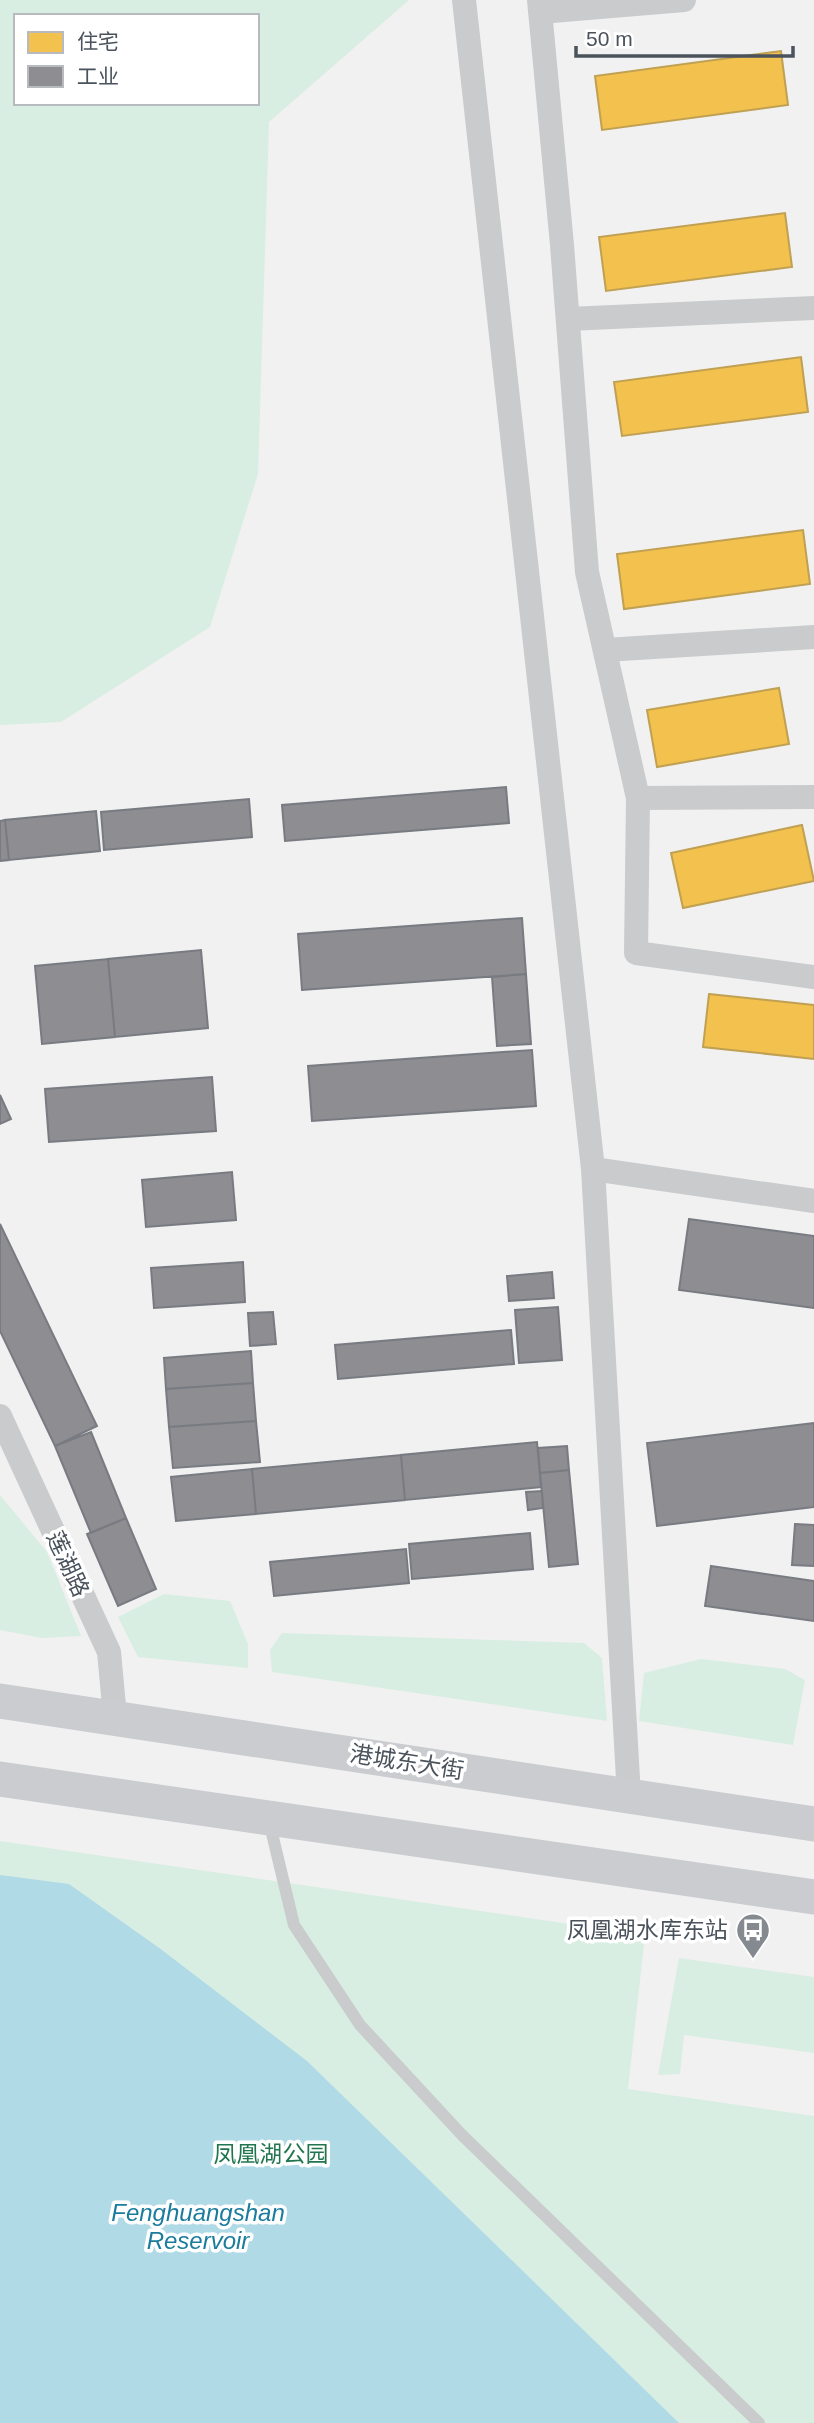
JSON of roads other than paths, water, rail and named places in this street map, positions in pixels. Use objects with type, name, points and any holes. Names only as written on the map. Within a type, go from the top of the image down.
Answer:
[{"type":"main road","name":"港城东大街","points":[[0,1701],[814,1824]]},
{"type":"main road","points":[[0,1779],[814,1897]]},
{"type":"street","points":[[464,0],[593,1169],[629,1796]]},
{"type":"street","points":[[684,0],[539,6],[568,319],[587,572],[638,798],[636,953],[814,977]]},
{"type":"street","points":[[568,319],[814,308]]},
{"type":"street","points":[[605,650],[814,637]]},
{"type":"street","points":[[638,798],[814,797]]},
{"type":"street","points":[[593,1169],[814,1201]]},
{"type":"street","name":"莲湖路","points":[[0,1416],[109,1652],[115,1717]]},
{"type":"lane","points":[[268,1817],[294,1925],[360,2025],[462,2136],[759,2423]]},
{"type":"water","name":"Fenghuangshan Reservoir","points":[[0,1875],[69,1884],[162,1950],[307,2061],[679,2423],[0,2423]]},
{"type":"place","name":"凤凰湖水库东站","points":[[753,1960]]},
{"type":"park label","name":"凤凰湖公园","points":[[271,2154]]}]
